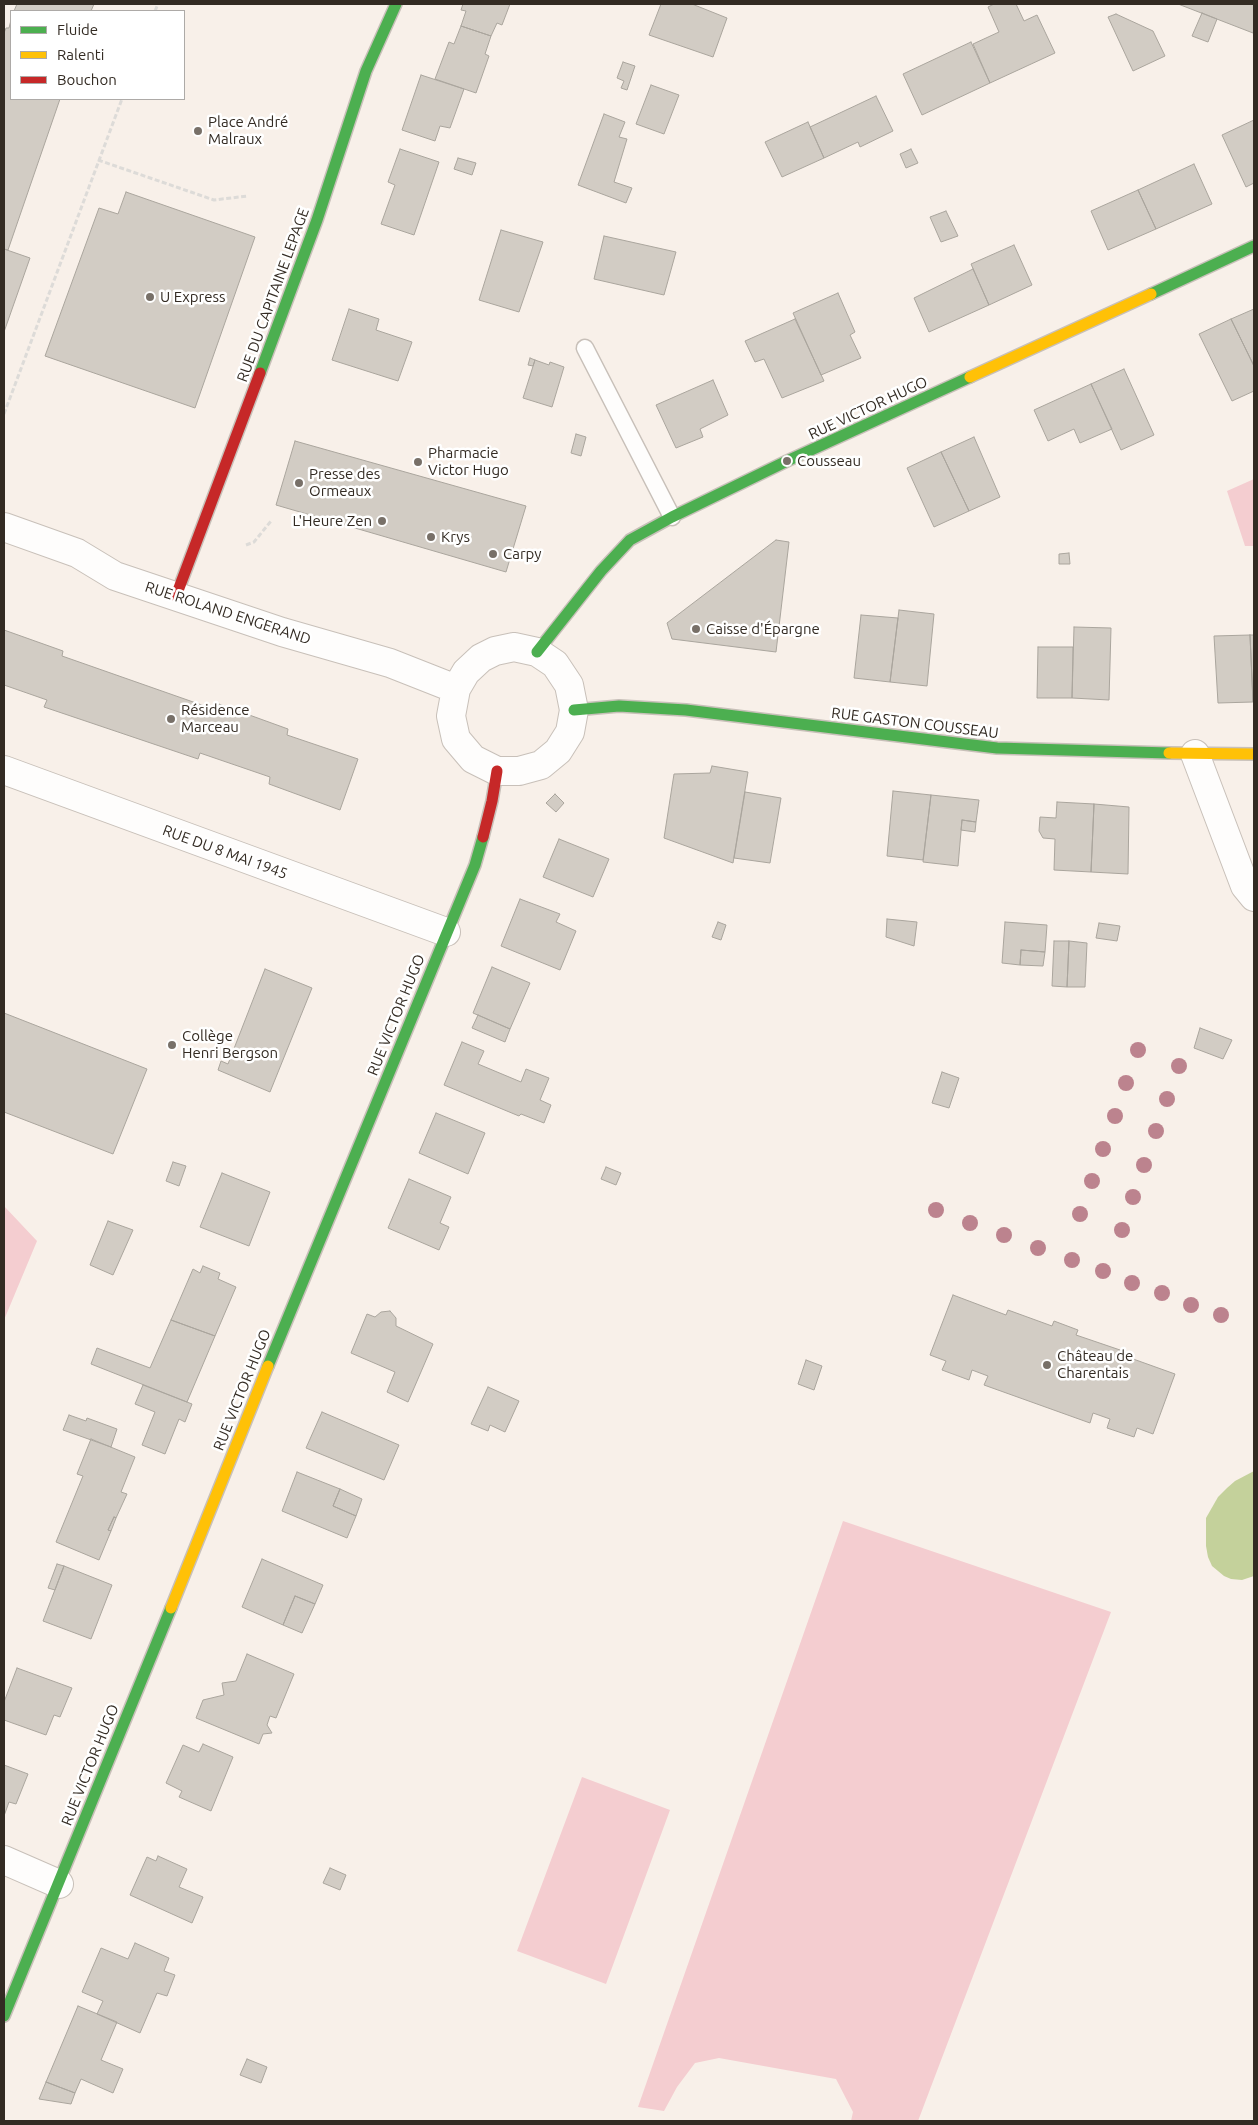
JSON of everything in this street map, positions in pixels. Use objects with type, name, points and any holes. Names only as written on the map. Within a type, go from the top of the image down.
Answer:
[{"type":"street","name":"RUE DU CAPITAINE LEPAGE","points":[[176,596],[314,230],[366,71],[396,4]]},
{"type":"street","name":"RUE VICTOR HUGO","points":[[537,652],[601,570],[630,540],[672,517],[787,461],[1254,246]]},
{"type":"street","name":"RUE ROLAND ENGERAND","points":[[4,527],[77,554],[115,576],[282,632],[390,663],[456,689]]},
{"type":"street","points":[[514,647],[537,652],[555,664],[570,685],[574,710],[570,732],[558,751],[541,765],[519,771],[497,771],[473,759],[456,739],[451,716],[456,689],[466,672],[481,658],[495,651],[514,647]]},
{"type":"street","name":"RUE GASTON COUSSEAU","points":[[574,710],[619,706],[686,710],[997,748],[1254,754]]},
{"type":"street","points":[[1195,754],[1245,886],[1254,897]]},
{"type":"street","name":"RUE DU 8 MAI 1945","points":[[4,770],[446,932]]},
{"type":"street","name":"RUE VICTOR HUGO","points":[[4,2016],[323,1231],[475,865],[492,801],[497,771]]},
{"type":"street","points":[[4,1860],[59,1884]]},
{"type":"lane","points":[[585,348],[672,517]]},
{"type":"path","points":[[4,414],[122,100]]},
{"type":"path","points":[[98,160],[214,200],[248,196]]},
{"type":"path","points":[[246,545],[254,542],[271,521]]},
{"type":"shaded area","points":[[1254,479],[1254,546],[1245,546],[1227,491]]},
{"type":"shaded area","points":[[4,1206],[37,1241],[4,1320]]},
{"type":"shaded area","points":[[1254,1471],[1254,1576],[1242,1580],[1231,1579],[1212,1566],[1208,1557],[1206,1518],[1218,1497],[1227,1488],[1235,1481]]},
{"type":"shaded area","points":[[843,1521],[1111,1612],[918,2121],[851,2121],[853,2112],[836,2079],[719,2058],[695,2063],[677,2087],[664,2111],[638,2107]]},
{"type":"shaded area","points":[[582,1777],[670,1810],[606,1984],[517,1951]]},
{"type":"building","points":[[17,4],[94,4],[91,10],[14,10]]},
{"type":"building","points":[[463,4],[510,4],[502,25],[497,23],[491,36],[461,26],[466,11],[461,10]]},
{"type":"building","points":[[661,4],[692,4],[727,18],[713,57],[649,35]]},
{"type":"building","points":[[994,4],[1016,4],[1024,21],[1037,15],[1055,53],[990,83],[973,44],[999,32],[988,7]]},
{"type":"building","points":[[1178,4],[1254,4],[1253,33]]},
{"type":"building","points":[[1202,13],[1217,19],[1208,42],[1192,36]]},
{"type":"building","points":[[1116,14],[1153,31],[1165,56],[1133,71],[1108,17]]},
{"type":"building","points":[[10,24],[10,100],[60,100],[8,250],[4,249],[4,33],[6,28],[9,28]]},
{"type":"building","points":[[461,26],[491,36],[485,54],[489,56],[476,93],[435,79],[449,42],[454,44]]},
{"type":"building","points":[[971,42],[990,83],[922,115],[903,74]]},
{"type":"building","points":[[623,62],[635,66],[627,90],[621,88],[624,81],[617,78]]},
{"type":"building","points":[[421,75],[464,89],[450,128],[440,126],[435,141],[402,130]]},
{"type":"building","points":[[651,85],[679,95],[664,134],[636,124]]},
{"type":"building","points":[[876,96],[893,131],[860,147],[858,142],[824,158],[810,127]]},
{"type":"building","points":[[604,114],[625,122],[619,137],[627,139],[614,182],[632,188],[626,203],[578,185]]},
{"type":"building","points":[[1254,120],[1254,183],[1246,187],[1222,135]]},
{"type":"building","points":[[808,122],[824,158],[782,177],[765,142]]},
{"type":"building","points":[[400,149],[439,162],[414,235],[381,224],[395,185],[388,182]]},
{"type":"building","points":[[911,149],[918,163],[906,168],[900,154]]},
{"type":"building","points":[[458,158],[476,163],[472,175],[454,169]]},
{"type":"building","points":[[1194,164],[1212,204],[1156,229],[1138,190]]},
{"type":"building","points":[[1138,190],[1156,229],[1108,250],[1091,211]]},
{"type":"building","name":"U Express","points":[[126,192],[255,237],[195,408],[45,356],[99,208],[118,214]]},
{"type":"building","points":[[946,211],[958,236],[941,242],[930,217]]},
{"type":"building","points":[[501,230],[543,242],[519,312],[479,300]]},
{"type":"building","points":[[604,236],[676,252],[664,295],[594,279]]},
{"type":"building","points":[[1014,245],[1032,285],[989,305],[971,264]]},
{"type":"building","points":[[4,249],[30,258],[4,332]]},
{"type":"building","points":[[973,269],[989,305],[929,332],[914,298]]},
{"type":"building","points":[[838,293],[855,332],[850,335],[861,358],[821,375],[793,313]]},
{"type":"building","points":[[349,309],[379,319],[376,330],[412,342],[398,381],[332,360]]},
{"type":"building","points":[[1254,309],[1254,366],[1231,319]]},
{"type":"building","points":[[795,319],[824,381],[782,398],[764,359],[755,362],[745,341]]},
{"type":"building","points":[[1231,319],[1254,366],[1254,391],[1232,401],[1199,334]]},
{"type":"building","points":[[530,358],[535,360],[533,366],[528,365]]},
{"type":"building","points":[[535,360],[549,365],[550,362],[564,367],[552,407],[523,398]]},
{"type":"building","points":[[1124,369],[1154,435],[1121,450],[1091,384]]},
{"type":"building","points":[[713,380],[728,415],[700,429],[703,437],[676,448],[656,405]]},
{"type":"building","points":[[1091,384],[1112,429],[1080,443],[1074,429],[1048,441],[1034,410]]},
{"type":"building","points":[[576,434],[586,437],[581,456],[571,453]]},
{"type":"building","points":[[974,437],[1000,497],[969,511],[941,452]]},
{"type":"building","points":[[295,441],[526,506],[506,572],[276,505]]},
{"type":"building","points":[[941,452],[969,511],[934,527],[907,468]]},
{"type":"building","points":[[776,540],[789,542],[776,652],[672,639],[667,623]]},
{"type":"building","points":[[1069,553],[1070,564],[1059,564],[1059,554]]},
{"type":"building","points":[[899,610],[934,614],[927,686],[890,682]]},
{"type":"building","points":[[861,615],[898,618],[890,682],[854,678]]},
{"type":"building","points":[[1074,627],[1111,628],[1109,700],[1072,698]]},
{"type":"building","name":"Résidence Marceau","points":[[4,630],[63,651],[62,656],[216,710],[219,704],[288,729],[287,735],[358,759],[340,810],[269,784],[270,777],[200,753],[198,759],[44,707],[47,700],[4,685]]},
{"type":"building","points":[[1250,635],[1254,635],[1254,702],[1253,702]]},
{"type":"building","points":[[1250,635],[1253,702],[1218,703],[1214,636]]},
{"type":"building","points":[[1038,647],[1073,647],[1072,698],[1037,698]]},
{"type":"building","points":[[712,766],[748,772],[733,863],[664,838],[674,774],[710,773]]},
{"type":"building","points":[[893,791],[931,795],[923,860],[887,856]]},
{"type":"building","points":[[745,792],[781,798],[770,863],[734,858]]},
{"type":"building","points":[[555,794],[564,803],[556,812],[546,803]]},
{"type":"building","points":[[931,795],[979,800],[976,822],[962,820],[958,866],[923,862]]},
{"type":"building","points":[[1057,802],[1094,804],[1091,872],[1054,870],[1055,839],[1043,838],[1039,831],[1040,817],[1056,818]]},
{"type":"building","points":[[1094,804],[1129,807],[1128,874],[1091,872]]},
{"type":"building","points":[[962,820],[976,822],[975,832],[961,830]]},
{"type":"building","points":[[559,839],[609,859],[593,897],[543,877]]},
{"type":"building","points":[[520,899],[560,914],[556,922],[576,931],[560,970],[501,946]]},
{"type":"building","points":[[887,919],[917,922],[914,946],[886,937]]},
{"type":"building","points":[[718,922],[726,925],[721,940],[712,937]]},
{"type":"building","points":[[1005,922],[1047,925],[1045,952],[1021,950],[1020,965],[1002,963]]},
{"type":"building","points":[[1099,923],[1120,926],[1117,941],[1096,938]]},
{"type":"building","points":[[1054,941],[1069,941],[1067,987],[1052,986]]},
{"type":"building","points":[[1069,941],[1087,943],[1085,987],[1067,987]]},
{"type":"building","points":[[1021,950],[1045,952],[1043,966],[1020,965]]},
{"type":"building","points":[[492,967],[530,983],[510,1029],[473,1013]]},
{"type":"building","points":[[265,969],[312,988],[270,1092],[218,1070],[221,1061],[228,1064]]},
{"type":"building","points":[[4,1013],[147,1069],[113,1154],[4,1112]]},
{"type":"building","points":[[478,1015],[510,1029],[505,1042],[472,1028]]},
{"type":"building","points":[[1200,1028],[1232,1040],[1223,1059],[1194,1048]]},
{"type":"building","points":[[462,1042],[484,1051],[478,1064],[521,1082],[526,1069],[549,1078],[540,1100],[551,1105],[544,1123],[521,1114],[519,1116],[444,1085]]},
{"type":"building","points":[[942,1072],[959,1078],[949,1108],[932,1103]]},
{"type":"building","points":[[436,1113],[485,1133],[468,1174],[419,1153]]},
{"type":"building","points":[[173,1162],[186,1166],[179,1186],[166,1181]]},
{"type":"building","points":[[606,1167],[621,1173],[616,1185],[601,1179]]},
{"type":"building","points":[[222,1173],[270,1192],[249,1246],[200,1227]]},
{"type":"building","points":[[409,1179],[451,1197],[440,1223],[449,1227],[439,1250],[388,1228]]},
{"type":"building","points":[[108,1221],[133,1230],[113,1275],[90,1265]]},
{"type":"building","points":[[203,1266],[220,1273],[218,1279],[236,1287],[215,1336],[171,1320],[193,1269],[200,1273]]},
{"type":"building","name":"Château de Charentais","points":[[953,1295],[1006,1315],[1008,1310],[1052,1326],[1054,1321],[1078,1330],[1076,1335],[1123,1351],[1122,1355],[1175,1374],[1153,1434],[1137,1428],[1134,1437],[1107,1428],[1110,1419],[1093,1413],[1090,1423],[984,1385],[988,1376],[972,1370],[969,1380],[942,1370],[946,1361],[930,1355]]},
{"type":"building","points":[[390,1311],[396,1318],[396,1326],[433,1344],[408,1402],[387,1392],[395,1372],[351,1353],[367,1314],[375,1317],[381,1312]]},
{"type":"building","points":[[171,1320],[215,1336],[187,1402],[91,1364],[97,1348],[150,1368]]},
{"type":"building","points":[[806,1360],[822,1366],[814,1390],[798,1384]]},
{"type":"building","points":[[143,1385],[192,1404],[185,1422],[179,1419],[165,1454],[142,1445],[155,1412],[135,1404]]},
{"type":"building","points":[[488,1387],[519,1401],[505,1432],[490,1425],[488,1431],[471,1424]]},
{"type":"building","points":[[322,1412],[399,1445],[384,1480],[306,1448]]},
{"type":"building","points":[[69,1415],[86,1421],[87,1418],[117,1429],[111,1447],[63,1430]]},
{"type":"building","points":[[91,1439],[135,1457],[121,1492],[127,1494],[108,1530],[111,1531],[99,1560],[56,1542],[83,1476],[77,1474]]},
{"type":"building","points":[[297,1472],[340,1489],[333,1506],[356,1516],[347,1538],[282,1511]]},
{"type":"building","points":[[340,1489],[362,1499],[356,1516],[333,1506]]},
{"type":"building","points":[[114,1517],[116,1518],[111,1531],[108,1530]]},
{"type":"building","points":[[262,1559],[323,1585],[315,1604],[295,1596],[283,1625],[242,1607]]},
{"type":"building","points":[[57,1564],[64,1566],[55,1590],[48,1588]]},
{"type":"building","points":[[64,1566],[112,1585],[91,1639],[43,1621]]},
{"type":"building","points":[[295,1596],[315,1604],[302,1633],[283,1625]]},
{"type":"building","points":[[247,1654],[294,1674],[276,1718],[270,1716],[267,1725],[272,1733],[263,1734],[259,1744],[196,1718],[203,1700],[224,1695],[222,1683],[236,1681]]},
{"type":"building","points":[[17,1668],[72,1688],[60,1717],[54,1715],[46,1735],[4,1720],[4,1702]]},
{"type":"building","points":[[203,1744],[233,1757],[211,1811],[179,1797],[182,1791],[166,1783],[183,1745],[199,1752]]},
{"type":"building","points":[[4,1765],[28,1774],[16,1804],[9,1802],[4,1816]]},
{"type":"building","points":[[158,1856],[187,1869],[179,1887],[203,1897],[192,1923],[130,1895],[147,1857],[156,1861]]},
{"type":"building","points":[[330,1868],[346,1875],[340,1890],[323,1883]]},
{"type":"building","points":[[135,1943],[169,1958],[164,1971],[175,1975],[167,1996],[157,1993],[140,2033],[97,2014],[103,2001],[82,1992],[101,1948],[128,1959]]},
{"type":"building","points":[[78,2006],[117,2022],[101,2060],[123,2069],[113,2093],[81,2079],[75,2093],[46,2082]]},
{"type":"building","points":[[247,2059],[267,2067],[261,2083],[240,2075]]},
{"type":"building","points":[[46,2082],[75,2093],[71,2104],[39,2099]]},
{"type":"traffic: fast","points":[[260,373],[317,220],[366,71],[396,4]]},
{"type":"traffic: fast","points":[[1151,294],[1254,246]]},
{"type":"traffic: fast","points":[[537,652],[601,571],[630,540],[672,517],[787,461],[970,377]]},
{"type":"traffic: fast","points":[[574,710],[619,706],[686,710],[997,748],[1169,753]]},
{"type":"traffic: fast","points":[[268,1366],[475,865],[483,837]]},
{"type":"traffic: fast","points":[[4,2016],[171,1608]]},
{"type":"traffic: slow","points":[[970,377],[1151,294]]},
{"type":"traffic: slow","points":[[1169,753],[1254,754]]},
{"type":"traffic: slow","points":[[171,1608],[268,1366]]},
{"type":"traffic: jam","points":[[176,596],[260,373]]},
{"type":"traffic: jam","points":[[483,837],[497,771]]},
{"type":"place","name":"Place André Malraux","points":[[198,131]]},
{"type":"place","name":"U Express","points":[[150,297]]},
{"type":"place","name":"Cousseau","points":[[787,461]]},
{"type":"place","name":"Pharmacie Victor Hugo","points":[[418,462]]},
{"type":"place","name":"Presse des Ormeaux","points":[[299,483]]},
{"type":"place","name":"L'Heure Zen","points":[[382,521]]},
{"type":"place","name":"Krys","points":[[431,537]]},
{"type":"place","name":"Carpy","points":[[493,554]]},
{"type":"place","name":"Caisse d'Épargne","points":[[696,629]]},
{"type":"place","name":"Résidence Marceau","points":[[171,719]]},
{"type":"place","name":"Collège Henri Bergson","points":[[172,1045]]},
{"type":"place","name":"Château de Charentais","points":[[1047,1365]]}]
